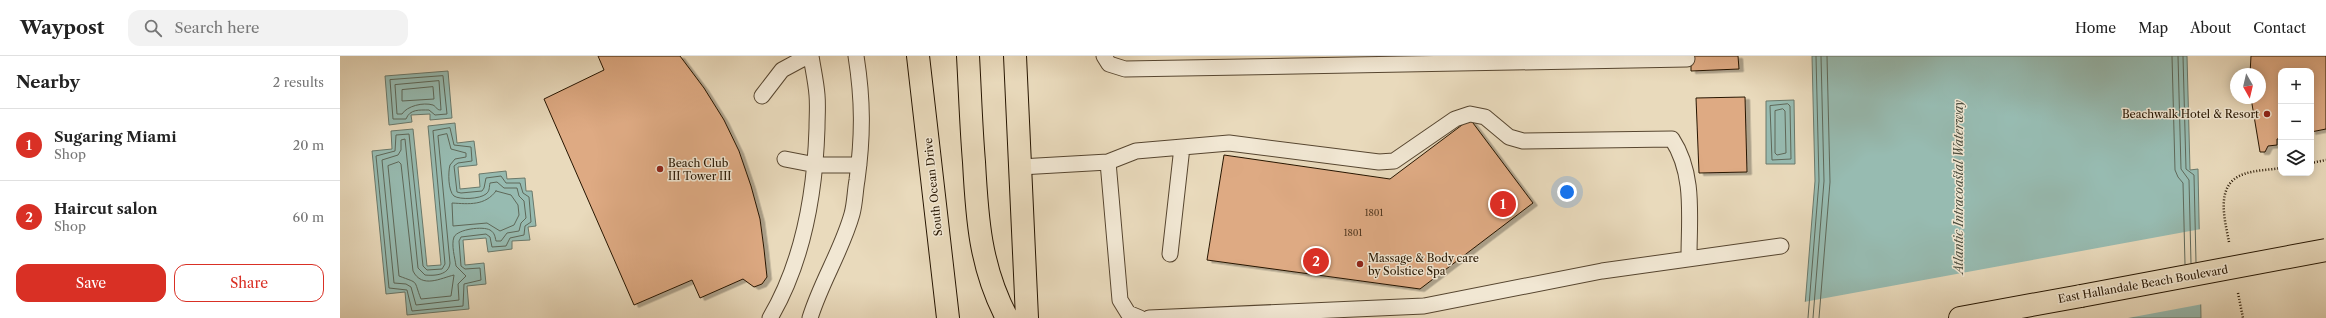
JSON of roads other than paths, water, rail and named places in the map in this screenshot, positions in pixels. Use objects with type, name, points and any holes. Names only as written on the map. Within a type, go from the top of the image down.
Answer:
[{"type":"main road","name":"South Ocean Drive","points":[[918,56],[943,313]]},
{"type":"main road","points":[[968,56],[978,225],[983,255],[994,293],[1007,318]]},
{"type":"main road","points":[[1015,56],[1023,255],[1028,318]]},
{"type":"main road","name":"East Hallandale Beach Boulevard","points":[[1960,318],[2326,250]]},
{"type":"main road","points":[[1023,255],[1040,318]]},
{"type":"lane","points":[[762,96],[782,70],[809,56],[817,96],[816,165],[808,216],[792,273],[781,300],[770,318]]},
{"type":"lane","points":[[810,318],[816,298],[835,261],[852,213],[859,165],[862,92],[856,56]]},
{"type":"lane","points":[[1104,56],[1109,64],[1125,69],[1378,59],[1686,59]]},
{"type":"lane","points":[[1020,167],[1108,162],[1136,152],[1229,143],[1379,162],[1394,161],[1456,119],[1470,114],[1485,117],[1509,137],[1523,141],[1672,139],[1680,151],[1688,178],[1690,257]]},
{"type":"lane","points":[[1170,254],[1182,147]]},
{"type":"lane","points":[[784,159],[816,165],[859,165]]},
{"type":"lane","points":[[1108,162],[1120,300],[1128,314],[1140,318]]},
{"type":"lane","points":[[1149,318],[1424,306],[1602,271],[1690,257],[1781,246]]},
{"type":"water","name":"Atlantic Intracoastal Waterway","points":[[1812,56],[2187,56],[2190,170],[2198,169],[2201,318],[1804,318],[1815,181]]},
{"type":"water","points":[[448,71],[452,118],[430,120],[430,114],[411,115],[412,122],[389,125],[385,76]]},
{"type":"water","points":[[1794,100],[1795,164],[1766,164],[1766,101]]},
{"type":"water","points":[[455,123],[457,143],[474,141],[477,165],[458,167],[460,189],[480,187],[479,174],[506,171],[507,179],[525,178],[526,191],[532,191],[536,226],[528,227],[530,240],[512,241],[512,249],[488,252],[486,238],[463,240],[465,265],[484,263],[486,284],[467,286],[469,309],[407,315],[405,292],[386,294],[372,151],[392,149],[391,131],[413,129],[427,266],[441,265],[428,126]]},
{"type":"place","name":"Beachwalk Hotel & Resort","points":[[2267,114]]},
{"type":"place","name":"Beach Club III Tower III","points":[[660,169]]},
{"type":"place","name":"Sugaring Miami","points":[[1503,204]]},
{"type":"place","name":"Haircut salon","points":[[1316,261]]},
{"type":"place","name":"Massage & Body care by Solstice Spa","points":[[1360,264]]}]
